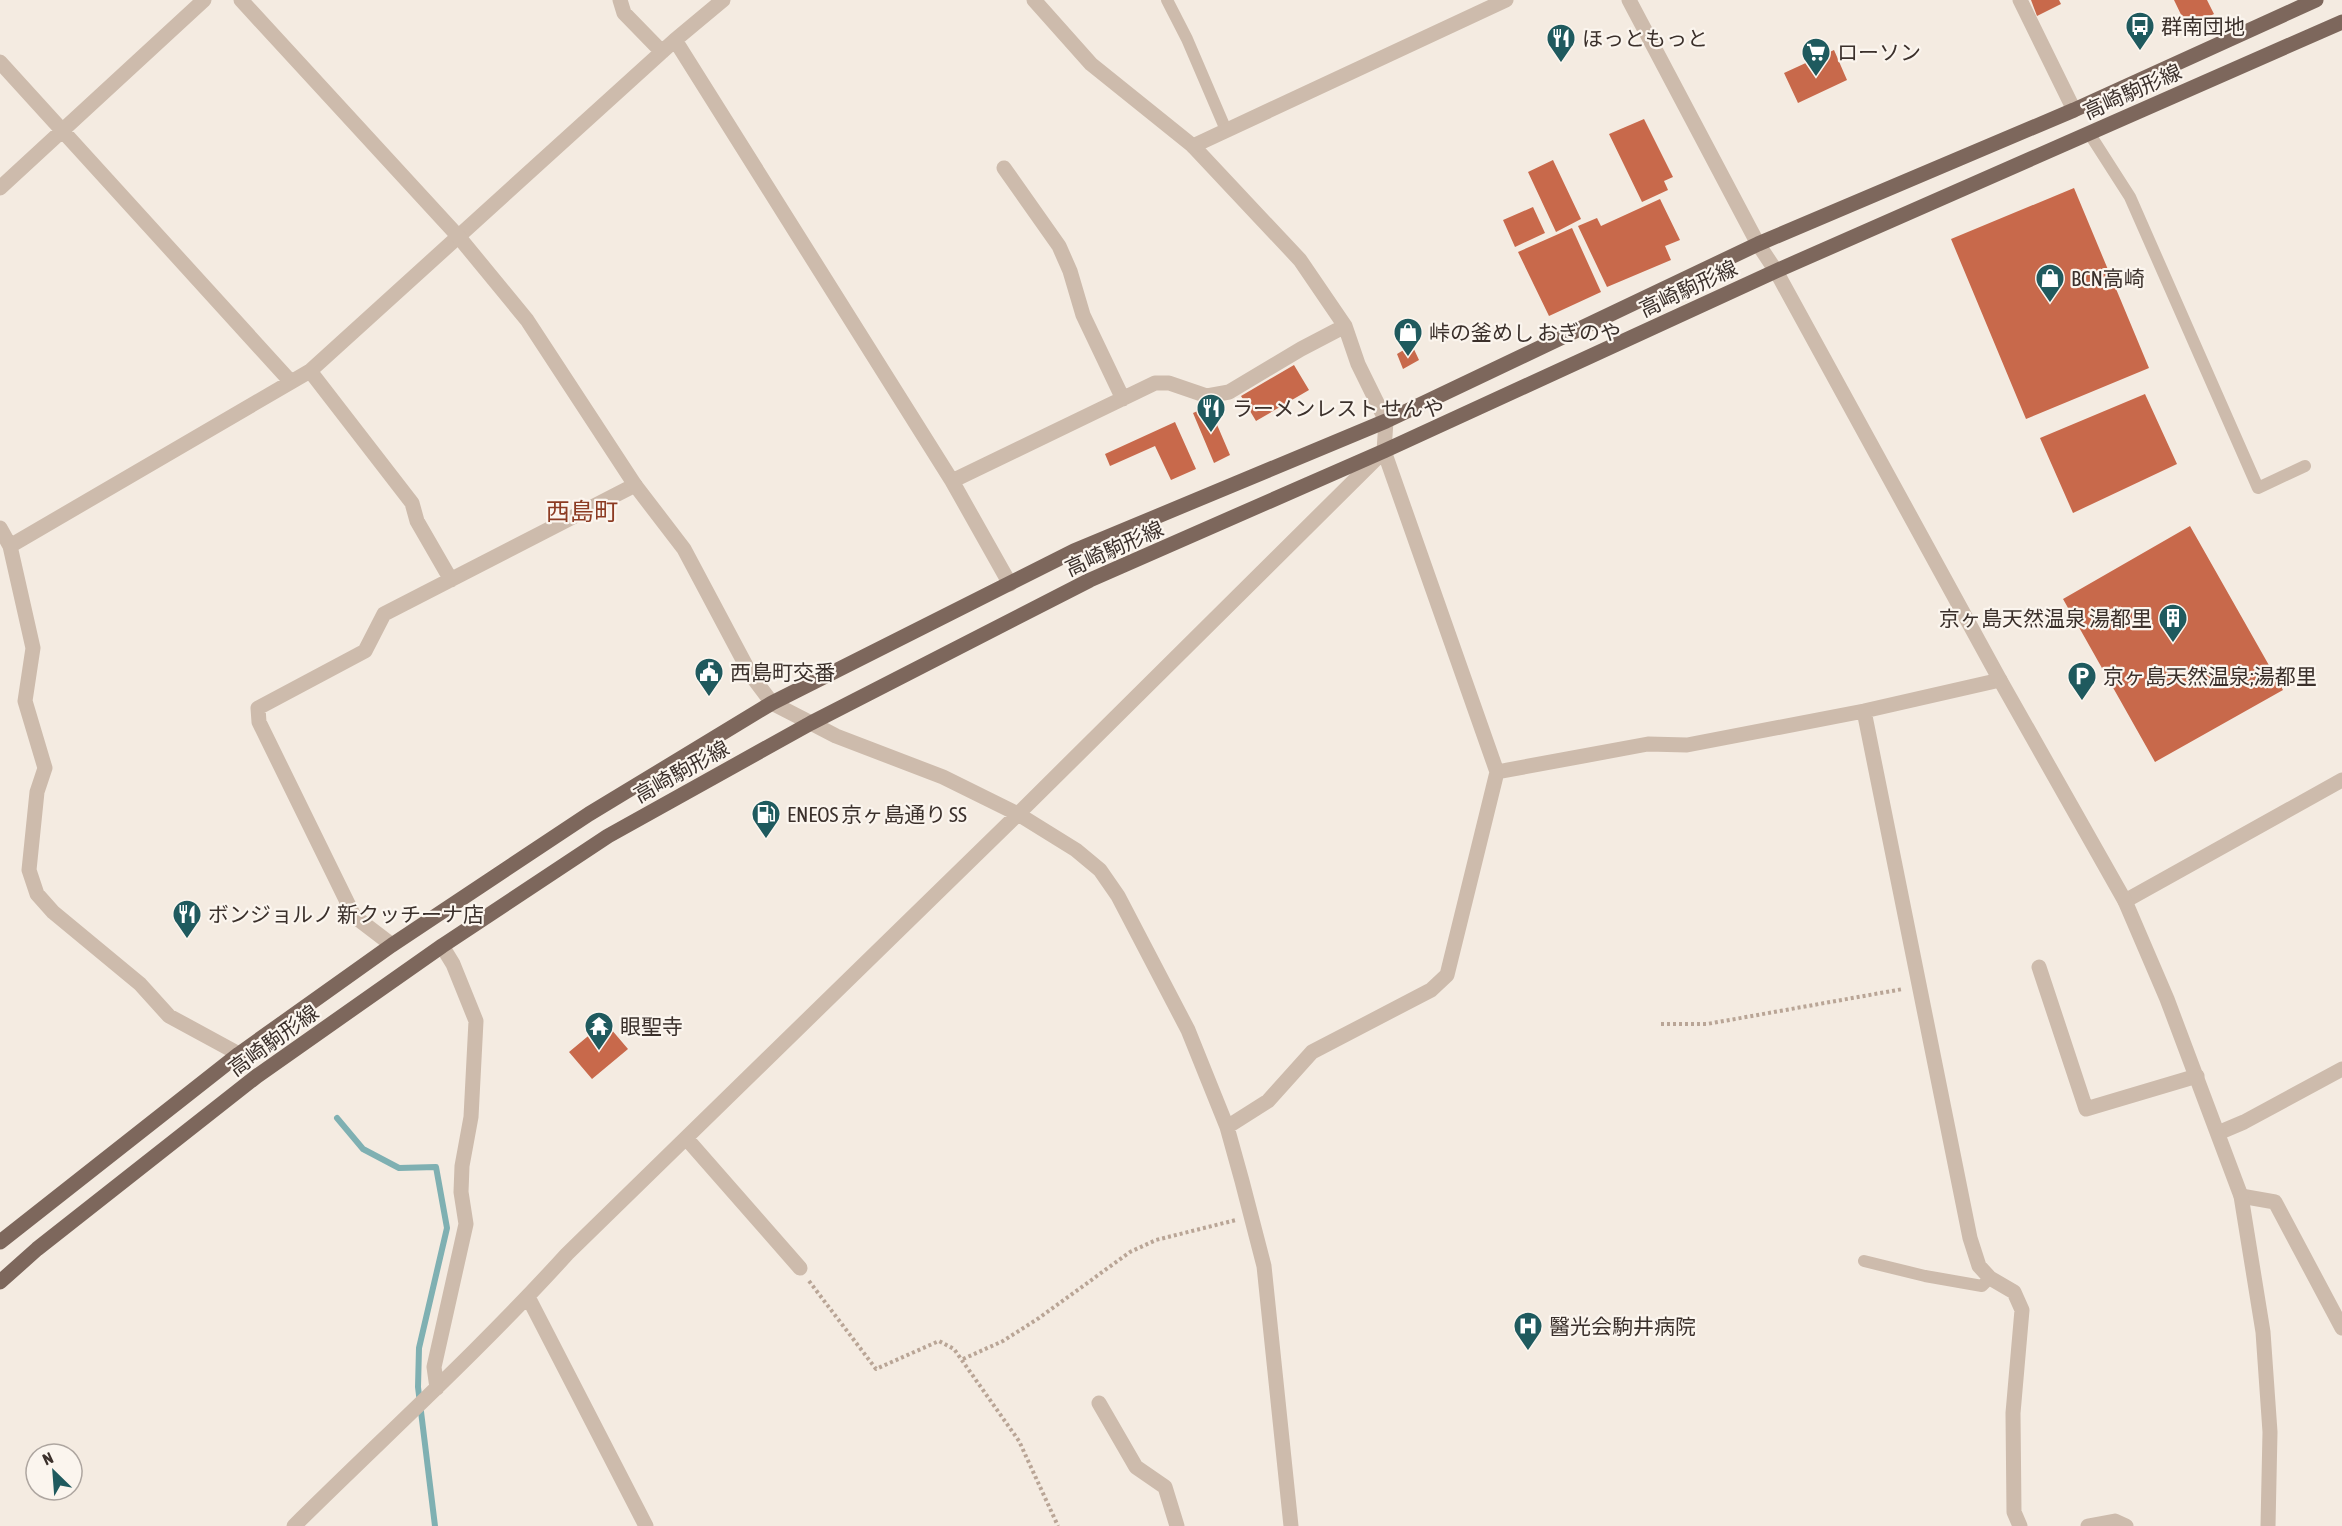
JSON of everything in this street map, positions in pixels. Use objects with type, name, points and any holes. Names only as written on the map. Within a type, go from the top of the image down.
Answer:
[{"type":"main road","name":"高崎駒形線","points":[[0,1242],[239,1054],[392,945],[590,814],[772,703],[1074,551],[1386,421],[1758,244],[2074,110],[2316,0]]},
{"type":"main road","name":"高崎駒形線","points":[[0,1282],[37,1249],[257,1076],[442,946],[608,836],[811,723],[1089,580],[1384,451],[1776,271],[2342,22]]},
{"type":"street","points":[[0,188],[204,0]]},
{"type":"street","points":[[241,0],[458,236],[527,320],[635,485],[684,549],[751,675],[772,703],[836,736],[943,777],[1018,814],[1076,850],[1092,863],[1100,870],[1118,896],[1188,1030],[1227,1126],[1252,1217],[1264,1266],[1291,1526]]},
{"type":"street","points":[[621,0],[624,13],[662,52]]},
{"type":"street","points":[[10,546],[310,371],[675,40],[723,0]]},
{"type":"street","points":[[1034,0],[1091,64],[1193,146],[1300,260],[1345,326],[1358,364],[1386,421],[1384,451],[1497,772],[1447,975],[1431,990],[1312,1052],[1268,1101],[1227,1126]]},
{"type":"street","points":[[1193,146],[1506,0]]},
{"type":"street","points":[[1629,0],[1758,244],[1776,271],[2000,680],[2125,901],[2167,999],[2241,1196],[2263,1332],[2270,1432],[2268,1526]]},
{"type":"street","points":[[2020,0],[2074,110]]},
{"type":"street","points":[[675,40],[952,481],[1010,584]]},
{"type":"street","points":[[0,62],[291,382]]},
{"type":"street","points":[[1004,168],[1059,246],[1070,271],[1083,315],[1123,399]]},
{"type":"street","points":[[952,481],[1155,383],[1169,383],[1207,396],[1229,392],[1300,349],[1345,326]]},
{"type":"street","points":[[310,371],[412,503],[417,521],[451,580]]},
{"type":"street","points":[[294,1526],[437,1388],[528,1297],[567,1254],[1018,814],[1384,451]]},
{"type":"street","points":[[392,945],[354,916],[259,722],[258,708],[365,651],[384,614],[635,485]]},
{"type":"street","points":[[0,528],[10,546],[33,648],[25,701],[45,768],[37,792],[30,870],[37,894],[53,912],[140,984],[169,1016],[239,1054]]},
{"type":"street","points":[[1497,772],[1648,744],[1686,746],[1864,711],[2000,680]]},
{"type":"street","points":[[1864,711],[1970,1238],[1979,1266],[1990,1278],[2014,1292],[2022,1310],[2012,1435],[2014,1512],[2020,1526]]},
{"type":"street","points":[[2125,901],[2342,780]]},
{"type":"street","points":[[437,1388],[434,1367],[466,1224],[461,1192],[462,1166],[471,1117],[476,1021],[453,964],[442,946]]},
{"type":"street","points":[[2039,967],[2086,1109],[2197,1076]]},
{"type":"street","points":[[2218,1133],[2244,1122],[2342,1069]]},
{"type":"street","points":[[686,1138],[800,1268]]},
{"type":"street","points":[[2241,1196],[2275,1202],[2342,1328]]},
{"type":"street","points":[[528,1297],[646,1526]]},
{"type":"street","points":[[1099,1402],[1136,1467],[1165,1487],[1177,1526]]},
{"type":"street","points":[[2088,1526],[2115,1521],[2126,1526]]},
{"type":"lane","points":[[1167,0],[1187,39],[1226,130]]},
{"type":"lane","points":[[2089,133],[2130,197],[2258,488],[2305,466]]},
{"type":"lane","points":[[1864,1261],[1925,1276],[1982,1286],[1990,1278]]},
{"type":"path","points":[[1661,1024],[1707,1024],[1919,986]]},
{"type":"path","points":[[963,1359],[1003,1341],[1040,1318],[1130,1252],[1156,1240],[1252,1217]]},
{"type":"path","points":[[800,1268],[876,1369],[939,1341],[954,1349],[1019,1442],[1058,1526]]},
{"type":"building","points":[[2031,0],[2059,0],[2061,4],[2037,16]]},
{"type":"building","points":[[2174,0],[2207,0],[2214,14],[2187,27]]},
{"type":"building","name":"ローソン","points":[[1834,50],[1847,80],[1798,103],[1784,73]]},
{"type":"building","points":[[1644,119],[1673,177],[1664,181],[1668,190],[1642,202],[1609,134]]},
{"type":"building","points":[[1553,160],[1581,219],[1556,232],[1528,172]]},
{"type":"building","name":"BCN高崎","points":[[2074,188],[2149,368],[2026,419],[1951,239]]},
{"type":"building","points":[[1660,199],[1680,240],[1665,246],[1671,260],[1607,287],[1578,226],[1597,218],[1601,226]]},
{"type":"building","points":[[1533,207],[1545,233],[1515,247],[1503,220]]},
{"type":"building","points":[[1572,228],[1601,292],[1549,316],[1518,252]]},
{"type":"building","name":"峠の釜めし おぎのや","points":[[1412,345],[1419,360],[1403,369],[1397,354]]},
{"type":"building","points":[[1294,365],[1309,390],[1256,421],[1241,396]]},
{"type":"building","points":[[2145,394],[2177,464],[2073,513],[2040,438]]},
{"type":"building","name":"ラーメンレスト せんや","points":[[1209,406],[1230,455],[1214,463],[1193,413]]},
{"type":"building","points":[[1175,422],[1196,469],[1171,480],[1155,446],[1110,466],[1105,454]]},
{"type":"building","name":"京ヶ島天然温泉 湯都里","points":[[2190,526],[2283,690],[2155,762],[2063,599]]},
{"type":"building","name":"眼聖寺","points":[[605,1022],[628,1049],[592,1079],[569,1052]]},
{"type":"waterway","points":[[337,1118],[363,1149],[399,1168],[436,1167],[447,1228],[419,1348],[418,1387],[435,1526]]},
{"type":"place","name":"群南団地","points":[[2140,52]]},
{"type":"place","name":"ほっともっと","points":[[1561,64]]},
{"type":"place","name":"ローソン","points":[[1816,78]]},
{"type":"place","name":"BCN高崎","points":[[2050,304]]},
{"type":"place","name":"峠の釜めし おぎのや","points":[[1408,358]]},
{"type":"place","name":"ラーメンレスト せんや","points":[[1211,434]]},
{"type":"place","name":"京ヶ島天然温泉 湯都里","points":[[2173,644]]},
{"type":"place","name":"西島町交番","points":[[709,698]]},
{"type":"place","name":"京ヶ島天然温泉;湯都里","points":[[2082,702]]},
{"type":"place","name":"ENEOS 京ヶ島通り SS","points":[[766,840]]},
{"type":"place","name":"ボンジョルノ 新クッチーナ店","points":[[187,940]]},
{"type":"place","name":"眼聖寺","points":[[599,1052]]},
{"type":"place","name":"醫光会駒井病院","points":[[1528,1352]]},
{"type":"district","name":"西島町","points":[[582,511]]}]
